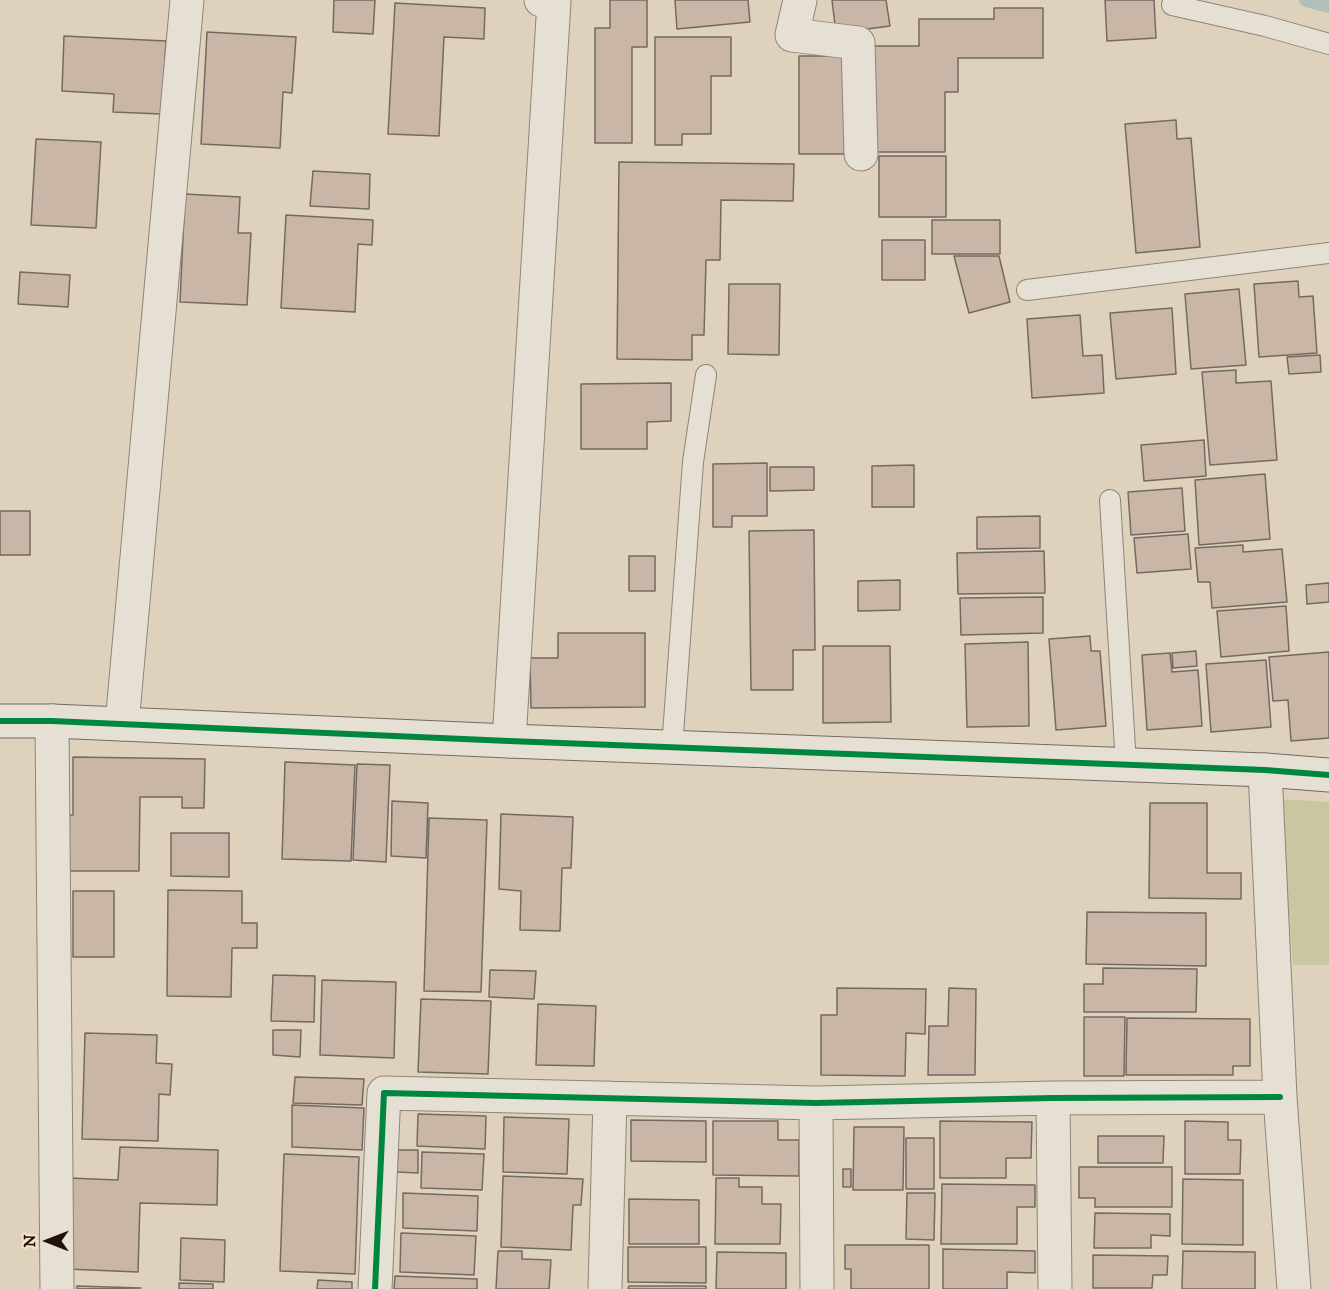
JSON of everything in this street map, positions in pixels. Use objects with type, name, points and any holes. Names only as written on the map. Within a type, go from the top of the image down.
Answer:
[{"type":"street","points":[[122,724],[187,0]]},
{"type":"street","points":[[509,741],[554,1],[541,0]]},
{"type":"street","points":[[800,0],[792,35],[858,43],[861,154]]},
{"type":"street","points":[[0,721],[52,721],[672,748],[1265,770],[1329,776]]},
{"type":"street","points":[[52,721],[57,1289]]},
{"type":"street","points":[[1265,770],[1280,1098],[1294,1289]]},
{"type":"street","points":[[375,1289],[384,1093],[816,1103],[1053,1098],[1280,1098]]},
{"type":"street","points":[[605,1289],[610,1098]]},
{"type":"street","points":[[1053,1098],[1055,1289]]},
{"type":"street","points":[[816,1103],[817,1289]]},
{"type":"lane","points":[[1172,5],[1265,26],[1329,44]]},
{"type":"lane","points":[[1027,290],[1329,253]]},
{"type":"lane","points":[[672,748],[693,462],[706,375]]},
{"type":"lane","points":[[1110,500],[1126,765]]},
{"type":"shaded area","points":[[1280,799],[1329,802],[1329,965],[1293,965]]},
{"type":"building","points":[[334,0],[375,0],[373,34],[333,32]]},
{"type":"building","points":[[610,0],[647,0],[647,47],[632,47],[632,143],[595,143],[595,28],[610,28]]},
{"type":"building","points":[[675,0],[748,0],[750,22],[677,29]]},
{"type":"building","points":[[832,0],[886,0],[890,26],[836,33]]},
{"type":"building","points":[[1105,0],[1154,0],[1156,38],[1107,41]]},
{"type":"building","points":[[395,3],[485,8],[484,39],[444,37],[439,136],[388,134]]},
{"type":"building","points":[[994,8],[1043,8],[1043,58],[958,58],[958,92],[945,92],[945,152],[865,152],[865,46],[919,46],[919,19],[994,19]]},
{"type":"building","points":[[207,32],[296,37],[292,93],[283,92],[280,148],[201,144]]},
{"type":"building","points":[[64,36],[166,41],[162,114],[113,112],[114,94],[62,91]]},
{"type":"building","points":[[655,37],[731,37],[731,76],[711,76],[711,134],[682,134],[682,145],[655,145]]},
{"type":"building","points":[[799,56],[852,56],[852,154],[799,154]]},
{"type":"building","points":[[1176,120],[1177,139],[1191,138],[1200,247],[1136,253],[1125,124]]},
{"type":"building","points":[[36,139],[101,142],[96,228],[31,225]]},
{"type":"building","points":[[879,156],[946,156],[946,217],[879,217]]},
{"type":"building","points":[[619,162],[794,164],[793,201],[721,200],[720,260],[706,260],[704,335],[692,335],[692,360],[617,359]]},
{"type":"building","points":[[313,171],[370,174],[369,209],[310,206]]},
{"type":"building","points":[[185,194],[240,197],[238,233],[251,233],[247,305],[180,302]]},
{"type":"building","points":[[286,215],[373,220],[372,245],[358,244],[355,312],[281,308]]},
{"type":"building","points":[[932,220],[1000,220],[1000,254],[932,254]]},
{"type":"building","points":[[882,240],[925,240],[925,280],[882,280]]},
{"type":"building","points":[[954,256],[999,256],[1010,302],[969,313]]},
{"type":"building","points":[[20,272],[70,275],[68,307],[18,304]]},
{"type":"building","points":[[1298,281],[1299,297],[1313,296],[1317,353],[1259,357],[1254,284]]},
{"type":"building","points":[[729,284],[780,284],[779,355],[728,354]]},
{"type":"building","points":[[1239,289],[1246,365],[1191,369],[1185,294]]},
{"type":"building","points":[[1172,308],[1176,374],[1116,379],[1110,313]]},
{"type":"building","points":[[1080,315],[1083,356],[1102,355],[1104,393],[1032,398],[1027,319]]},
{"type":"building","points":[[1320,355],[1321,372],[1289,374],[1287,357]]},
{"type":"building","points":[[1236,370],[1236,383],[1271,381],[1277,460],[1210,465],[1202,372]]},
{"type":"building","points":[[671,383],[671,421],[647,422],[647,449],[581,449],[581,384]]},
{"type":"building","points":[[1204,440],[1206,476],[1144,481],[1141,445]]},
{"type":"building","points":[[767,463],[767,516],[732,516],[732,527],[713,527],[713,464]]},
{"type":"building","points":[[914,465],[914,507],[872,507],[872,466]]},
{"type":"building","points":[[770,467],[814,467],[814,490],[770,491]]},
{"type":"building","points":[[1265,474],[1270,539],[1199,545],[1195,480]]},
{"type":"building","points":[[1182,488],[1185,531],[1131,535],[1128,492]]},
{"type":"building","points":[[0,511],[30,511],[30,555],[0,555]]},
{"type":"building","points":[[1040,516],[1040,548],[977,549],[977,517]]},
{"type":"building","points":[[814,530],[815,650],[793,650],[793,690],[751,690],[749,531]]},
{"type":"building","points":[[1188,534],[1191,569],[1137,573],[1134,538]]},
{"type":"building","points":[[1243,545],[1243,552],[1282,549],[1287,602],[1212,608],[1210,582],[1198,582],[1195,548]]},
{"type":"building","points":[[1044,551],[1045,593],[958,594],[957,553]]},
{"type":"building","points":[[629,556],[655,556],[655,591],[629,591]]},
{"type":"building","points":[[900,580],[900,610],[858,611],[858,581]]},
{"type":"building","points":[[1329,583],[1329,602],[1307,604],[1306,585]]},
{"type":"building","points":[[1043,597],[1043,633],[961,635],[960,598]]},
{"type":"building","points":[[1286,606],[1289,651],[1221,657],[1217,611]]},
{"type":"building","points":[[558,633],[645,633],[645,707],[531,708],[530,658],[558,658]]},
{"type":"building","points":[[1090,636],[1091,651],[1100,651],[1106,726],[1056,730],[1049,639]]},
{"type":"building","points":[[1028,642],[1029,726],[967,727],[965,644]]},
{"type":"building","points":[[823,646],[890,646],[891,722],[823,723]]},
{"type":"building","points":[[1196,651],[1197,666],[1173,668],[1172,653]]},
{"type":"building","points":[[1329,652],[1329,738],[1291,741],[1288,700],[1273,701],[1269,657]]},
{"type":"building","points":[[1170,653],[1172,672],[1198,670],[1202,726],[1147,730],[1142,655]]},
{"type":"building","points":[[1266,660],[1271,727],[1211,732],[1206,664]]},
{"type":"building","points":[[73,757],[205,759],[204,808],[182,808],[182,797],[140,797],[139,871],[69,871],[69,815],[73,815]]},
{"type":"building","points":[[285,762],[355,765],[351,861],[282,859]]},
{"type":"building","points":[[357,764],[390,765],[386,862],[353,860]]},
{"type":"building","points":[[392,801],[428,803],[426,858],[391,856]]},
{"type":"building","points":[[1150,803],[1207,803],[1207,873],[1241,873],[1241,899],[1149,898]]},
{"type":"building","points":[[501,814],[573,817],[571,868],[562,868],[560,931],[520,930],[521,891],[499,889]]},
{"type":"building","points":[[429,818],[487,820],[481,992],[424,991]]},
{"type":"building","points":[[171,833],[229,833],[229,877],[171,876]]},
{"type":"building","points":[[168,890],[242,891],[242,923],[257,923],[257,948],[232,948],[231,997],[167,996]]},
{"type":"building","points":[[73,891],[114,891],[114,957],[73,957]]},
{"type":"building","points":[[1087,912],[1206,913],[1206,966],[1086,964]]},
{"type":"building","points":[[1103,968],[1197,969],[1196,1012],[1084,1012],[1084,984],[1103,984]]},
{"type":"building","points":[[490,970],[536,971],[534,999],[489,997]]},
{"type":"building","points":[[273,975],[315,976],[314,1022],[271,1021]]},
{"type":"building","points":[[322,980],[396,982],[394,1058],[320,1055]]},
{"type":"building","points":[[837,988],[926,989],[925,1034],[906,1033],[905,1076],[821,1075],[821,1015],[837,1015]]},
{"type":"building","points":[[949,988],[976,989],[975,1075],[928,1075],[929,1026],[948,1026]]},
{"type":"building","points":[[421,999],[491,1001],[488,1074],[418,1072]]},
{"type":"building","points":[[538,1004],[596,1006],[594,1066],[536,1065]]},
{"type":"building","points":[[1084,1017],[1125,1017],[1124,1076],[1084,1076]]},
{"type":"building","points":[[1127,1018],[1250,1019],[1250,1066],[1233,1066],[1233,1075],[1126,1075]]},
{"type":"building","points":[[273,1030],[301,1030],[300,1057],[273,1055]]},
{"type":"building","points":[[85,1033],[157,1035],[156,1063],[172,1064],[170,1095],[159,1094],[158,1141],[82,1139]]},
{"type":"building","points":[[295,1077],[364,1079],[362,1105],[293,1103]]},
{"type":"building","points":[[292,1105],[364,1108],[362,1150],[292,1147]]},
{"type":"building","points":[[418,1114],[486,1116],[485,1149],[417,1146]]},
{"type":"building","points":[[504,1117],[569,1119],[567,1174],[503,1172]]},
{"type":"building","points":[[631,1120],[706,1121],[706,1162],[631,1161]]},
{"type":"building","points":[[713,1121],[778,1121],[778,1140],[799,1140],[799,1176],[713,1175]]},
{"type":"building","points":[[940,1121],[1032,1122],[1031,1158],[1006,1158],[1006,1178],[940,1178]]},
{"type":"building","points":[[1185,1121],[1228,1122],[1228,1140],[1241,1140],[1240,1174],[1185,1174]]},
{"type":"building","points":[[854,1127],[904,1127],[903,1190],[853,1190]]},
{"type":"building","points":[[1098,1136],[1164,1136],[1163,1163],[1098,1163]]},
{"type":"building","points":[[906,1138],[934,1138],[934,1189],[906,1189]]},
{"type":"building","points":[[120,1147],[218,1150],[217,1205],[140,1203],[138,1272],[66,1269],[69,1178],[118,1180]]},
{"type":"building","points":[[398,1150],[418,1150],[418,1173],[397,1172]]},
{"type":"building","points":[[422,1152],[484,1154],[482,1190],[421,1188]]},
{"type":"building","points":[[284,1154],[359,1157],[355,1274],[280,1271]]},
{"type":"building","points":[[1079,1167],[1172,1167],[1172,1207],[1095,1207],[1095,1198],[1079,1198]]},
{"type":"building","points":[[843,1169],[851,1169],[851,1187],[843,1187]]},
{"type":"building","points":[[503,1176],[583,1179],[581,1205],[573,1205],[571,1250],[501,1247]]},
{"type":"building","points":[[716,1178],[739,1178],[739,1187],[762,1187],[762,1204],[781,1204],[780,1244],[715,1244]]},
{"type":"building","points":[[1183,1179],[1243,1180],[1243,1245],[1182,1244]]},
{"type":"building","points":[[942,1184],[1035,1185],[1035,1207],[1017,1207],[1017,1244],[941,1244]]},
{"type":"building","points":[[403,1193],[478,1196],[477,1231],[403,1228]]},
{"type":"building","points":[[907,1193],[935,1193],[934,1240],[906,1239]]},
{"type":"building","points":[[629,1199],[699,1200],[699,1244],[629,1244]]},
{"type":"building","points":[[1095,1213],[1170,1214],[1170,1236],[1151,1235],[1151,1248],[1094,1248]]},
{"type":"building","points":[[401,1233],[476,1236],[474,1275],[400,1272]]},
{"type":"building","points":[[181,1238],[225,1240],[224,1282],[180,1280]]},
{"type":"building","points":[[845,1245],[929,1245],[929,1289],[851,1289],[851,1269],[845,1269]]},
{"type":"building","points":[[628,1247],[706,1247],[706,1283],[628,1282]]},
{"type":"building","points":[[943,1249],[1035,1251],[1035,1273],[1007,1272],[1007,1289],[943,1289]]},
{"type":"building","points":[[498,1251],[522,1251],[522,1259],[551,1260],[549,1289],[496,1289]]},
{"type":"building","points":[[1183,1251],[1255,1252],[1255,1289],[1182,1289]]},
{"type":"building","points":[[717,1252],[786,1253],[786,1289],[716,1289]]},
{"type":"building","points":[[1093,1255],[1168,1256],[1167,1275],[1153,1275],[1152,1288],[1093,1288]]},
{"type":"building","points":[[395,1276],[477,1279],[477,1289],[394,1289]]},
{"type":"building","points":[[318,1280],[352,1282],[352,1289],[317,1289]]},
{"type":"building","points":[[179,1283],[213,1284],[213,1289],[179,1289]]},
{"type":"building","points":[[77,1286],[141,1288],[77,1289]]},
{"type":"building","points":[[629,1286],[706,1286],[706,1289],[628,1289]]},
{"type":"waterway","points":[[1306,0],[1329,6]]},
{"type":"cycle path","points":[[0,721],[52,721],[1265,770],[1329,775]]},
{"type":"cycle path","points":[[375,1289],[384,1093],[816,1103],[1053,1098],[1280,1097]]}]
